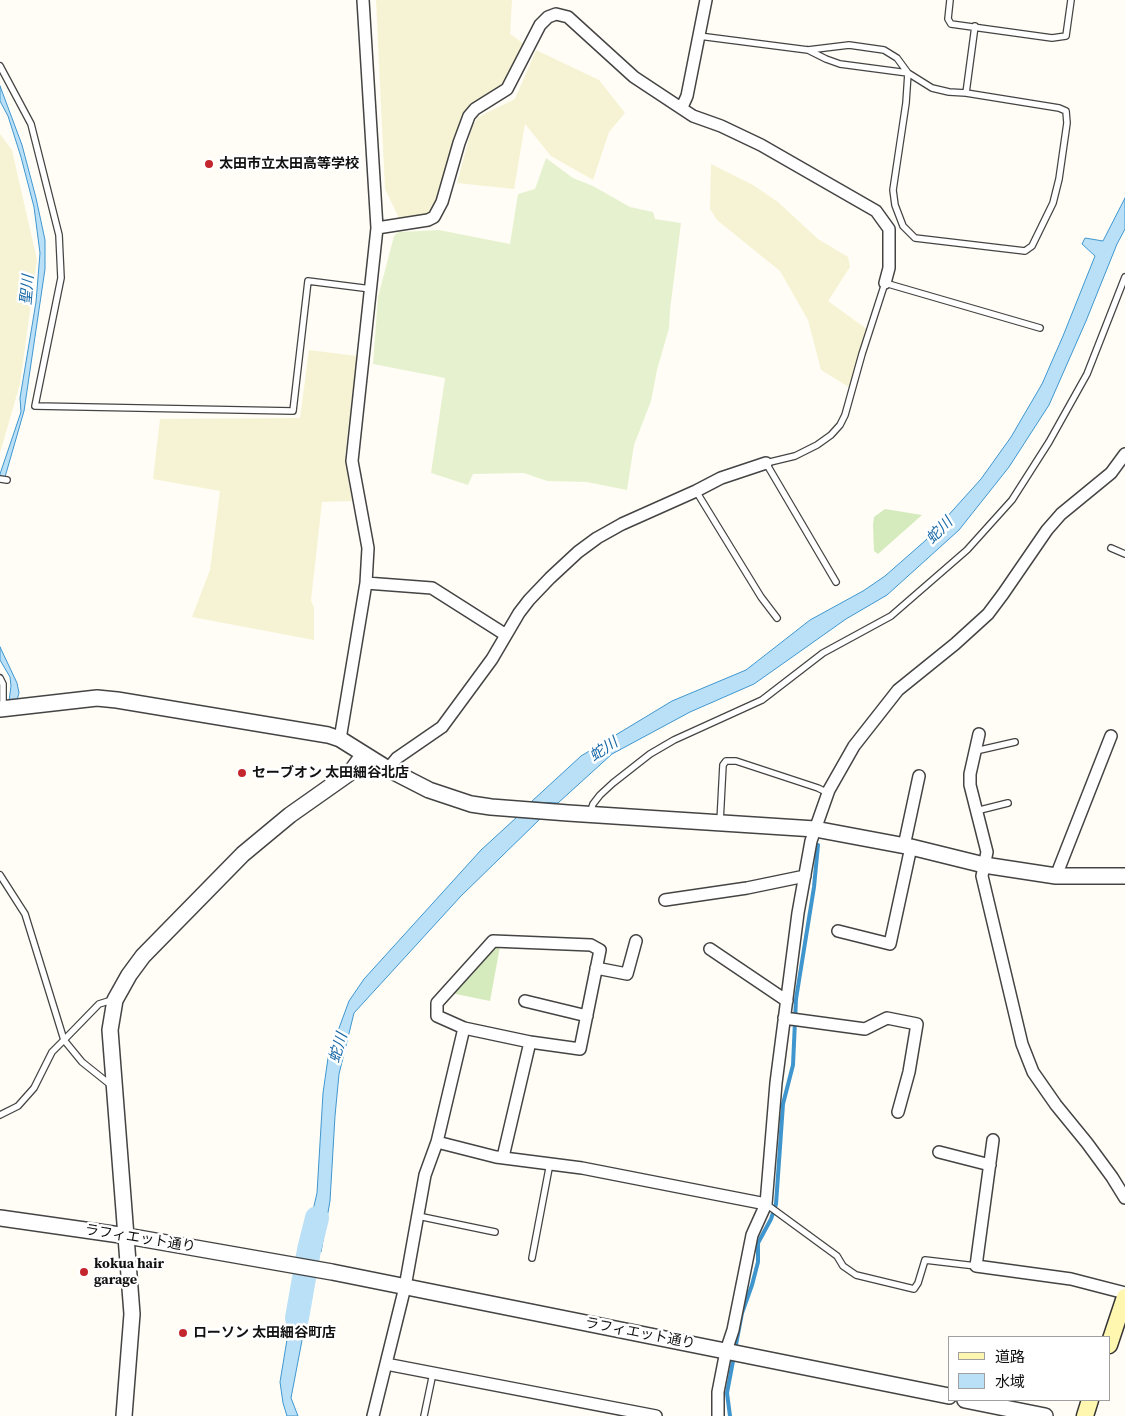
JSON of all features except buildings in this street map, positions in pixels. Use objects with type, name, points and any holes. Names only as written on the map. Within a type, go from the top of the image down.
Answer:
[{"type":"main road","points":[[1110,1342],[1125,1295]]},
{"type":"main road","points":[[1085,1416],[1090,1401]]},
{"type":"street","points":[[340,739],[366,583],[368,548],[352,461],[377,228],[363,0]]},
{"type":"street","points":[[682,107],[687,96],[706,0]]},
{"type":"street","points":[[377,228],[419,222],[434,217],[442,202],[469,116],[507,89],[540,25],[548,17],[556,14],[568,18],[634,77],[693,116],[721,126],[761,145],[876,211],[889,229],[888,268],[885,283]]},
{"type":"street","points":[[718,1416],[718,1392],[726,1351],[733,1330],[752,1235],[766,1204],[776,1083],[805,876],[811,841],[828,793],[854,746],[898,690],[955,644],[988,614],[1004,594],[1047,530],[1061,514],[1111,473],[1125,454]]},
{"type":"street","points":[[388,769],[397,758],[442,727],[492,659],[519,613],[529,600],[550,578],[597,538],[622,524],[721,478],[766,463]]},
{"type":"street","points":[[366,583],[432,588],[506,635]]},
{"type":"street","points":[[2,709],[89,698],[107,698],[304,730],[340,739],[388,769],[429,790],[454,800],[472,804],[590,815],[815,829],[907,847],[984,865],[1056,876],[1125,876]]},
{"type":"street","points":[[979,734],[970,784],[987,852],[982,876],[1022,1044],[1033,1072],[1056,1105],[1092,1150],[1125,1198]]},
{"type":"street","points":[[1056,876],[1111,736]]},
{"type":"street","points":[[124,1416],[132,1314],[110,1030],[115,1000],[129,975],[143,956],[236,861],[290,815],[351,772],[364,754]]},
{"type":"street","points":[[838,931],[890,944],[920,776]]},
{"type":"street","points":[[665,900],[747,888],[805,876]]},
{"type":"street","points":[[492,941],[590,945],[600,950],[587,1016],[580,1049],[530,1042],[464,1028],[437,1016],[437,1003],[492,941]]},
{"type":"street","points":[[596,968],[627,974],[636,941]]},
{"type":"street","points":[[710,949],[787,1001]]},
{"type":"street","points":[[525,1001],[587,1016]]},
{"type":"street","points":[[784,1018],[865,1029],[887,1018],[917,1024],[909,1072],[898,1112]]},
{"type":"street","points":[[373,1416],[405,1287],[425,1176],[437,1142],[464,1028]]},
{"type":"street","points":[[503,1157],[530,1042]]},
{"type":"street","points":[[993,1140],[976,1266],[1071,1279],[1125,1295]]},
{"type":"street","points":[[437,1142],[503,1157],[550,1163],[766,1204]]},
{"type":"street","points":[[939,1152],[990,1165]]},
{"type":"street","name":"ラフィエット通り","points":[[0,1218],[127,1236],[332,1272],[948,1396]]},
{"type":"street","points":[[386,1364],[656,1416]]},
{"type":"street","points":[[970,1401],[1045,1416]]},
{"type":"lane","points":[[950,0],[948,19],[951,24],[1052,38],[1066,36],[1071,0]]},
{"type":"lane","points":[[966,93],[975,26]]},
{"type":"lane","points":[[699,36],[808,50],[849,45],[884,50],[897,58],[908,73],[932,88],[1059,108],[1066,111],[1060,170],[1053,203],[1032,246],[1025,251],[915,238],[903,226],[895,205],[893,190],[906,103],[908,73]]},
{"type":"lane","points":[[808,50],[840,64],[908,73]]},
{"type":"lane","points":[[0,66],[31,124],[60,236],[61,278],[35,406],[293,410],[308,281],[371,289]]},
{"type":"lane","points":[[590,815],[593,804],[600,795],[650,754],[674,740],[762,700],[823,653],[891,616],[967,550],[1012,500],[1054,434],[1087,374],[1125,277]]},
{"type":"lane","points":[[836,582],[766,463],[795,456],[817,445],[831,435],[840,425],[846,415],[862,354],[885,283],[1040,328]]},
{"type":"lane","points":[[0,479],[7,480]]},
{"type":"lane","points":[[696,491],[761,597],[777,618]]},
{"type":"lane","points":[[1110,548],[1125,554]]},
{"type":"lane","points":[[0,678],[3,684],[4,696],[2,709]]},
{"type":"lane","points":[[975,749],[980,750],[1015,742]]},
{"type":"lane","points":[[720,822],[723,765],[726,761],[736,761],[828,793]]},
{"type":"lane","points":[[976,810],[1008,803]]},
{"type":"lane","points":[[0,875],[25,914],[64,1040],[82,1062],[114,1087]]},
{"type":"lane","points":[[0,1115],[18,1106],[34,1088],[52,1052],[99,1004],[115,1000]]},
{"type":"lane","points":[[532,1258],[550,1163]]},
{"type":"lane","points":[[766,1204],[837,1256],[843,1266],[856,1276],[914,1289],[918,1283],[925,1260],[976,1266]]},
{"type":"lane","points":[[418,1216],[495,1232]]},
{"type":"lane","points":[[424,1416],[433,1373]]},
{"type":"shaded area","points":[[376,0],[512,0],[510,34],[524,44],[505,91],[466,110],[433,212],[400,220],[385,189]]},
{"type":"shaded area","points":[[536,50],[599,80],[625,113],[609,132],[593,180],[551,156],[525,124],[514,189],[457,183],[472,127],[478,117],[515,99]]},
{"type":"shaded area","points":[[0,134],[12,150],[37,260],[20,384],[0,453]]},
{"type":"shaded area","points":[[711,164],[753,185],[778,202],[818,239],[848,257],[850,267],[828,301],[868,330],[852,389],[821,370],[808,320],[780,271],[717,220],[710,209]]},
{"type":"shaded area","points":[[309,350],[357,356],[345,456],[352,501],[322,502],[311,600],[314,608],[314,640],[192,617],[210,570],[220,491],[153,479],[160,419],[300,418]]},
{"type":"green space","points":[[546,158],[573,178],[593,186],[630,207],[653,212],[655,219],[681,223],[669,328],[657,370],[651,401],[634,445],[627,490],[587,482],[547,481],[524,473],[473,474],[468,485],[431,473],[445,378],[373,364],[378,297],[394,236],[398,232],[439,230],[510,244],[518,194],[535,189]]},
{"type":"green space","points":[[885,509],[922,515],[878,554],[874,551],[874,517]]},
{"type":"green space","points":[[501,941],[490,1001],[446,992]]},
{"type":"water","points":[[0,86],[22,145],[45,240],[45,269],[24,411],[5,477],[0,476],[0,474],[21,412],[20,398],[36,302],[40,253],[34,207],[8,116],[0,101]]},
{"type":"water","points":[[1125,198],[1125,229],[1049,405],[1009,467],[959,530],[887,595],[846,619],[754,684],[690,712],[612,754],[558,803],[531,802],[581,756],[672,701],[746,670],[810,620],[863,591],[885,576],[926,540],[981,479],[1011,437],[1042,384],[1095,256],[1082,244],[1085,238],[1103,241]]},
{"type":"water","points":[[0,647],[17,683],[19,693],[17,700],[9,701],[10,677],[0,660]]},
{"type":"water","points":[[517,817],[540,819],[461,896],[354,1013],[339,1074],[330,1201],[321,1252],[304,1249],[317,1193],[323,1093],[328,1058],[349,1001],[364,979],[481,850]]},
{"type":"water","points":[[296,1285],[312,1288],[291,1398],[298,1416],[287,1416],[280,1382]]},
{"type":"waterway","points":[[735,1350],[742,1313],[758,1262],[758,1243],[771,1219],[776,1204],[783,1104],[793,1065],[796,999],[814,887],[818,845]]},
{"type":"waterway","name":"蛇川","points":[[297,1318],[309,1250],[317,1218]]},
{"type":"waterway","points":[[730,1416],[727,1393],[734,1356]]},
{"type":"place","name":"太田市立太田高等学校","points":[[209,164]]},
{"type":"place","name":"セーブオン 太田細谷北店","points":[[242,773]]},
{"type":"place","name":"kokua hair garage","points":[[84,1272]]},
{"type":"place","name":"ローソン 太田細谷町店","points":[[183,1333]]},
{"type":"water label","name":"聖川","points":[[28,290]]}]
